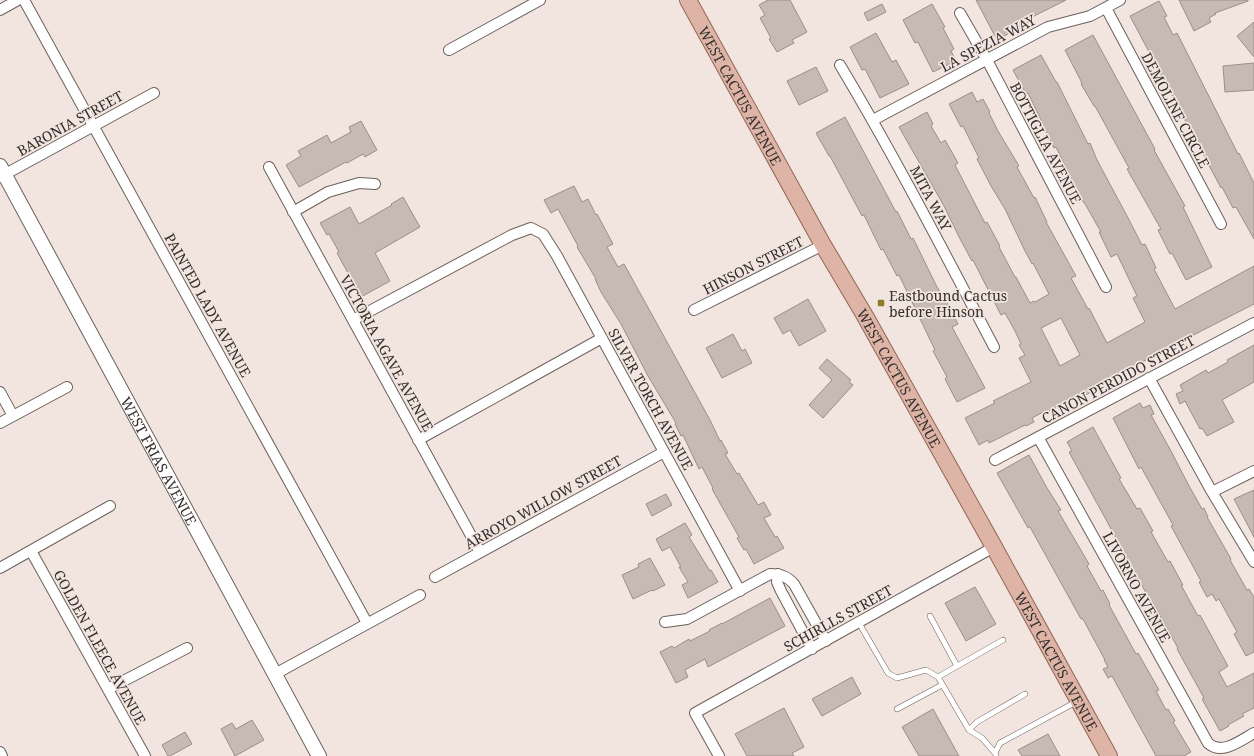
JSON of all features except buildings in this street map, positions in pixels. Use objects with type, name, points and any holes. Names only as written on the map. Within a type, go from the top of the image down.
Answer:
[{"type":"main road","name":"WEST CACTUS AVENUE","points":[[688,0],[823,245],[865,316],[1109,756]]},
{"type":"street","points":[[0,10],[18,0]]},
{"type":"street","name":"PAINTED LADY AVENUE","points":[[24,0],[367,623]]},
{"type":"street","points":[[449,50],[540,0]]},
{"type":"street","name":"LA SPEZIA WAY","points":[[873,120],[1048,27],[1090,16],[1120,0]]},
{"type":"street","name":"DEMOLINE CIRCLE","points":[[1106,8],[1221,224]]},
{"type":"street","name":"BOTTIGLIA AVENUE","points":[[960,13],[987,60],[1106,287]]},
{"type":"street","name":"MITA WAY","points":[[840,65],[873,120],[926,217],[994,347]]},
{"type":"street","name":"BARONIA STREET","points":[[2,173],[154,93]]},
{"type":"street","name":"VICTORIA AGAVE AVENUE","points":[[269,167],[480,552]]},
{"type":"street","name":"WEST FRIAS AVENUE","points":[[2,173],[320,756]]},
{"type":"street","points":[[293,212],[328,192],[359,183],[375,184]]},
{"type":"street","name":"SILVER TORCH AVENUE","points":[[353,320],[512,235],[531,228],[543,234],[558,256],[740,591]]},
{"type":"street","name":"HINSON STREET","points":[[694,310],[823,245]]},
{"type":"street","name":"CANON PERDIDO STREET","points":[[995,460],[1254,323]]},
{"type":"street","points":[[418,440],[602,338]]},
{"type":"street","points":[[1149,378],[1212,492],[1254,562]]},
{"type":"street","points":[[0,423],[67,387]]},
{"type":"street","points":[[0,392],[13,416]]},
{"type":"street","name":"LIVORNO AVENUE","points":[[1038,437],[1208,743],[1215,748],[1223,749],[1254,733]]},
{"type":"street","name":"ARROYO WILLOW STREET","points":[[435,577],[664,452]]},
{"type":"street","points":[[1212,492],[1254,470]]},
{"type":"street","points":[[0,568],[110,506]]},
{"type":"street","name":"SCHIRLLS STREET","points":[[719,756],[695,713],[994,547]]},
{"type":"street","name":"GOLDEN FLEECE AVENUE","points":[[31,551],[145,756]]},
{"type":"street","points":[[665,622],[687,619],[770,574],[778,574],[788,577],[794,584],[826,641]]},
{"type":"street","points":[[778,574],[777,582],[812,649]]},
{"type":"street","points":[[274,674],[420,595]]},
{"type":"street","points":[[108,689],[187,648]]},
{"type":"street","points":[[0,752],[2,756]]},
{"type":"lane","points":[[788,603],[801,596]]},
{"type":"lane","points":[[930,616],[957,666]]},
{"type":"lane","points":[[859,623],[888,673],[897,678],[926,670],[938,677],[969,730],[982,738],[995,755],[1000,743],[1078,700]]},
{"type":"lane","points":[[938,677],[1003,640]]},
{"type":"lane","points":[[897,709],[942,685]]},
{"type":"lane","points":[[969,730],[977,722],[1025,694]]},
{"type":"place","name":"Eastbound Cactus before Hinson","points":[[881,303]]}]
